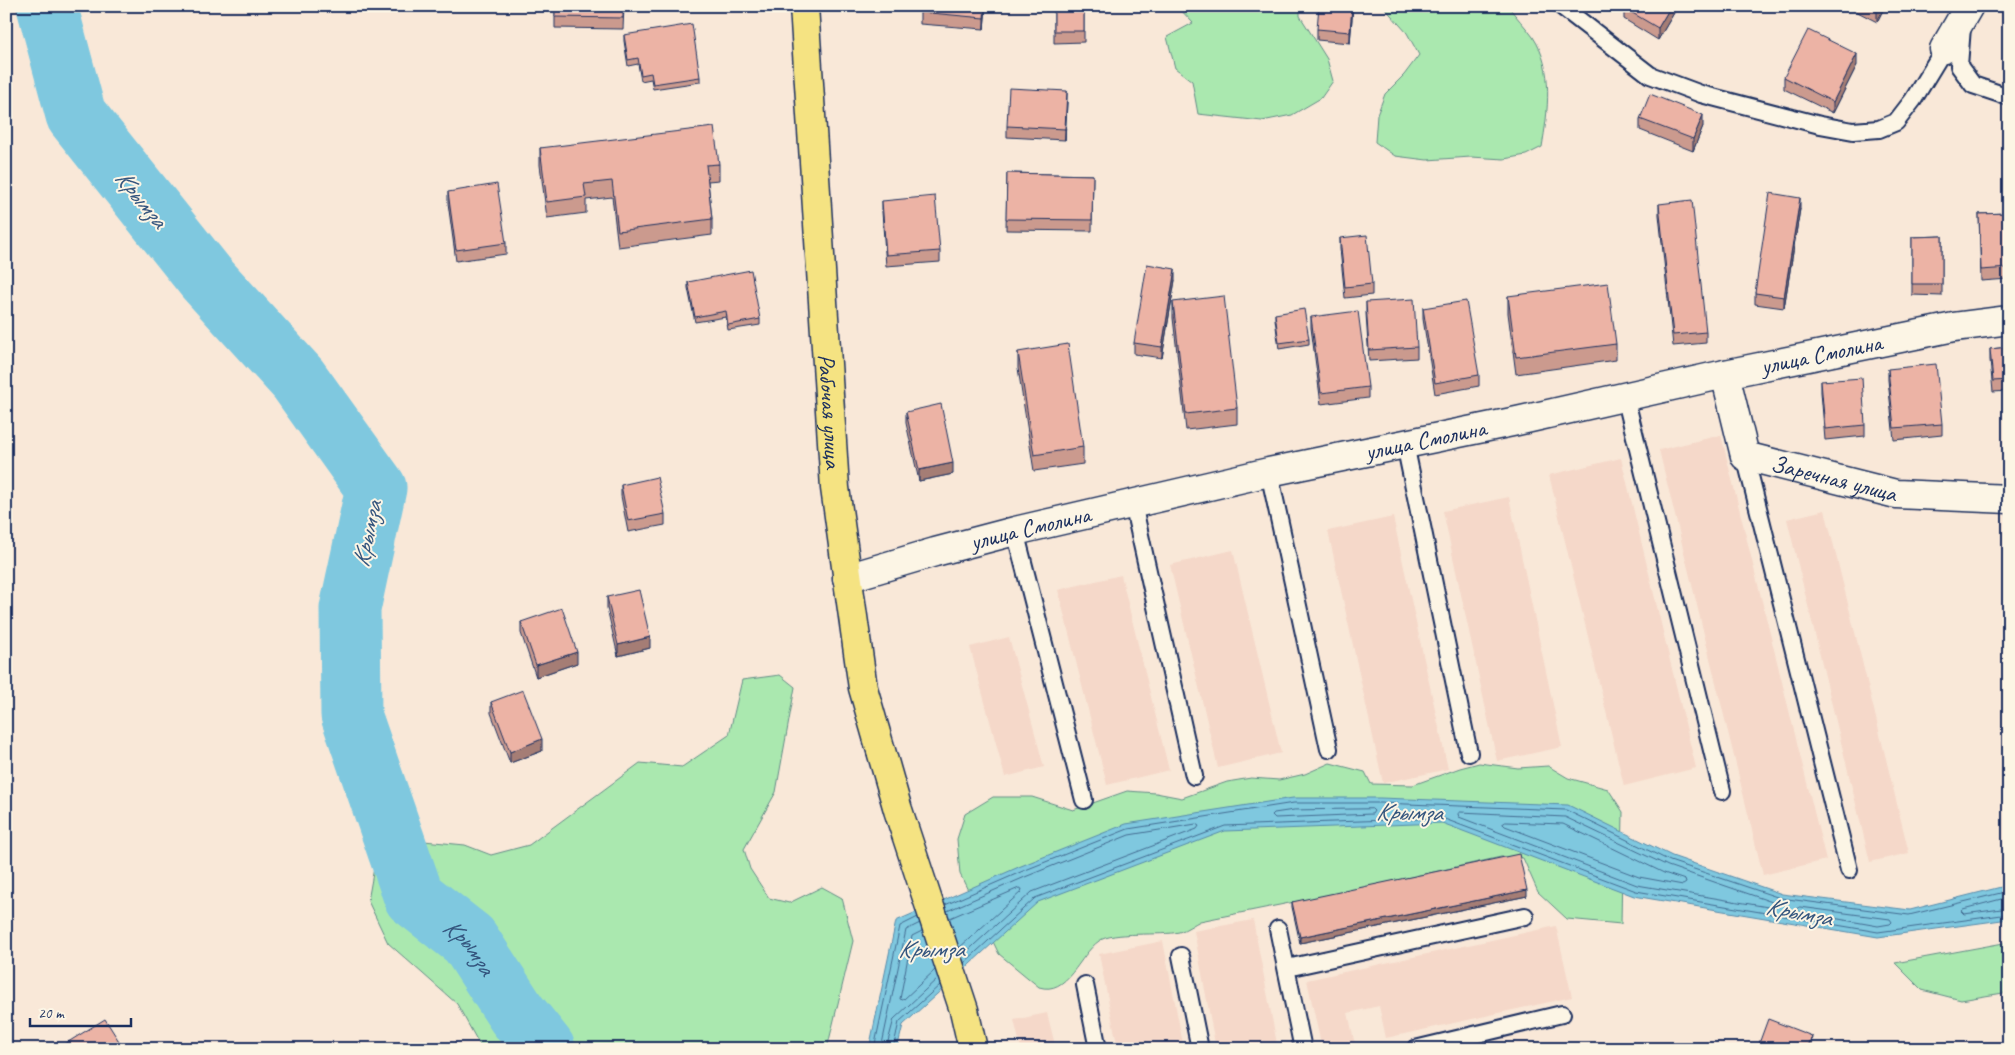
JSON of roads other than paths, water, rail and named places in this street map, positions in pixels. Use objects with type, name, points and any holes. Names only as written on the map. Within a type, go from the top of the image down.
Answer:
[{"type":"main road","name":"Рабочая улица","points":[[804,6],[835,488],[864,688],[898,810],[964,1010],[973,1049]]},
{"type":"street","points":[[1944,48],[1966,12]]},
{"type":"street","name":"улица Смолина","points":[[847,578],[935,552],[1269,472],[1725,374],[1954,327],[2009,320]]},
{"type":"street","name":"Заречная улица","points":[[1725,374],[1745,456],[1896,494],[2009,499]]},
{"type":"lane","points":[[1560,6],[1650,74],[1701,94],[1820,126],[1853,131],[1879,129],[1896,122],[1913,100],[1944,48]]},
{"type":"lane","points":[[1966,12],[1959,66],[1973,84],[2009,97]]},
{"type":"lane","points":[[1625,396],[1722,791]]},
{"type":"lane","points":[[1405,444],[1468,753]]},
{"type":"lane","points":[[1745,456],[1849,870]]},
{"type":"lane","points":[[1269,472],[1329,749]]},
{"type":"lane","points":[[1133,504],[1194,776]]},
{"type":"lane","points":[[1015,532],[1084,800]]},
{"type":"lane","points":[[1287,968],[1526,916]]},
{"type":"lane","points":[[1278,929],[1303,1049]]},
{"type":"lane","points":[[1181,956],[1200,1049]]},
{"type":"lane","points":[[1085,985],[1098,1049]]},
{"type":"lane","points":[[1415,1049],[1562,1014]]},
{"type":"water","name":"Крымза","points":[[1293,798],[1380,798],[1568,805],[1672,856],[1782,894],[1910,910],[2009,885],[2009,919],[1878,937],[1634,896],[1442,823],[1225,831],[1038,902],[903,1025],[897,1049],[869,1049],[896,921],[1021,866],[1126,824]]},
{"type":"water","name":"Крымза","points":[[456,919],[531,998],[573,1049],[530,1049],[505,1016],[435,941]]},
{"type":"waterway","name":"Крымза","points":[[47,6],[76,115],[206,278],[298,379],[376,488],[350,609],[351,715],[414,897],[469,940],[517,1014],[545,1049]]}]
